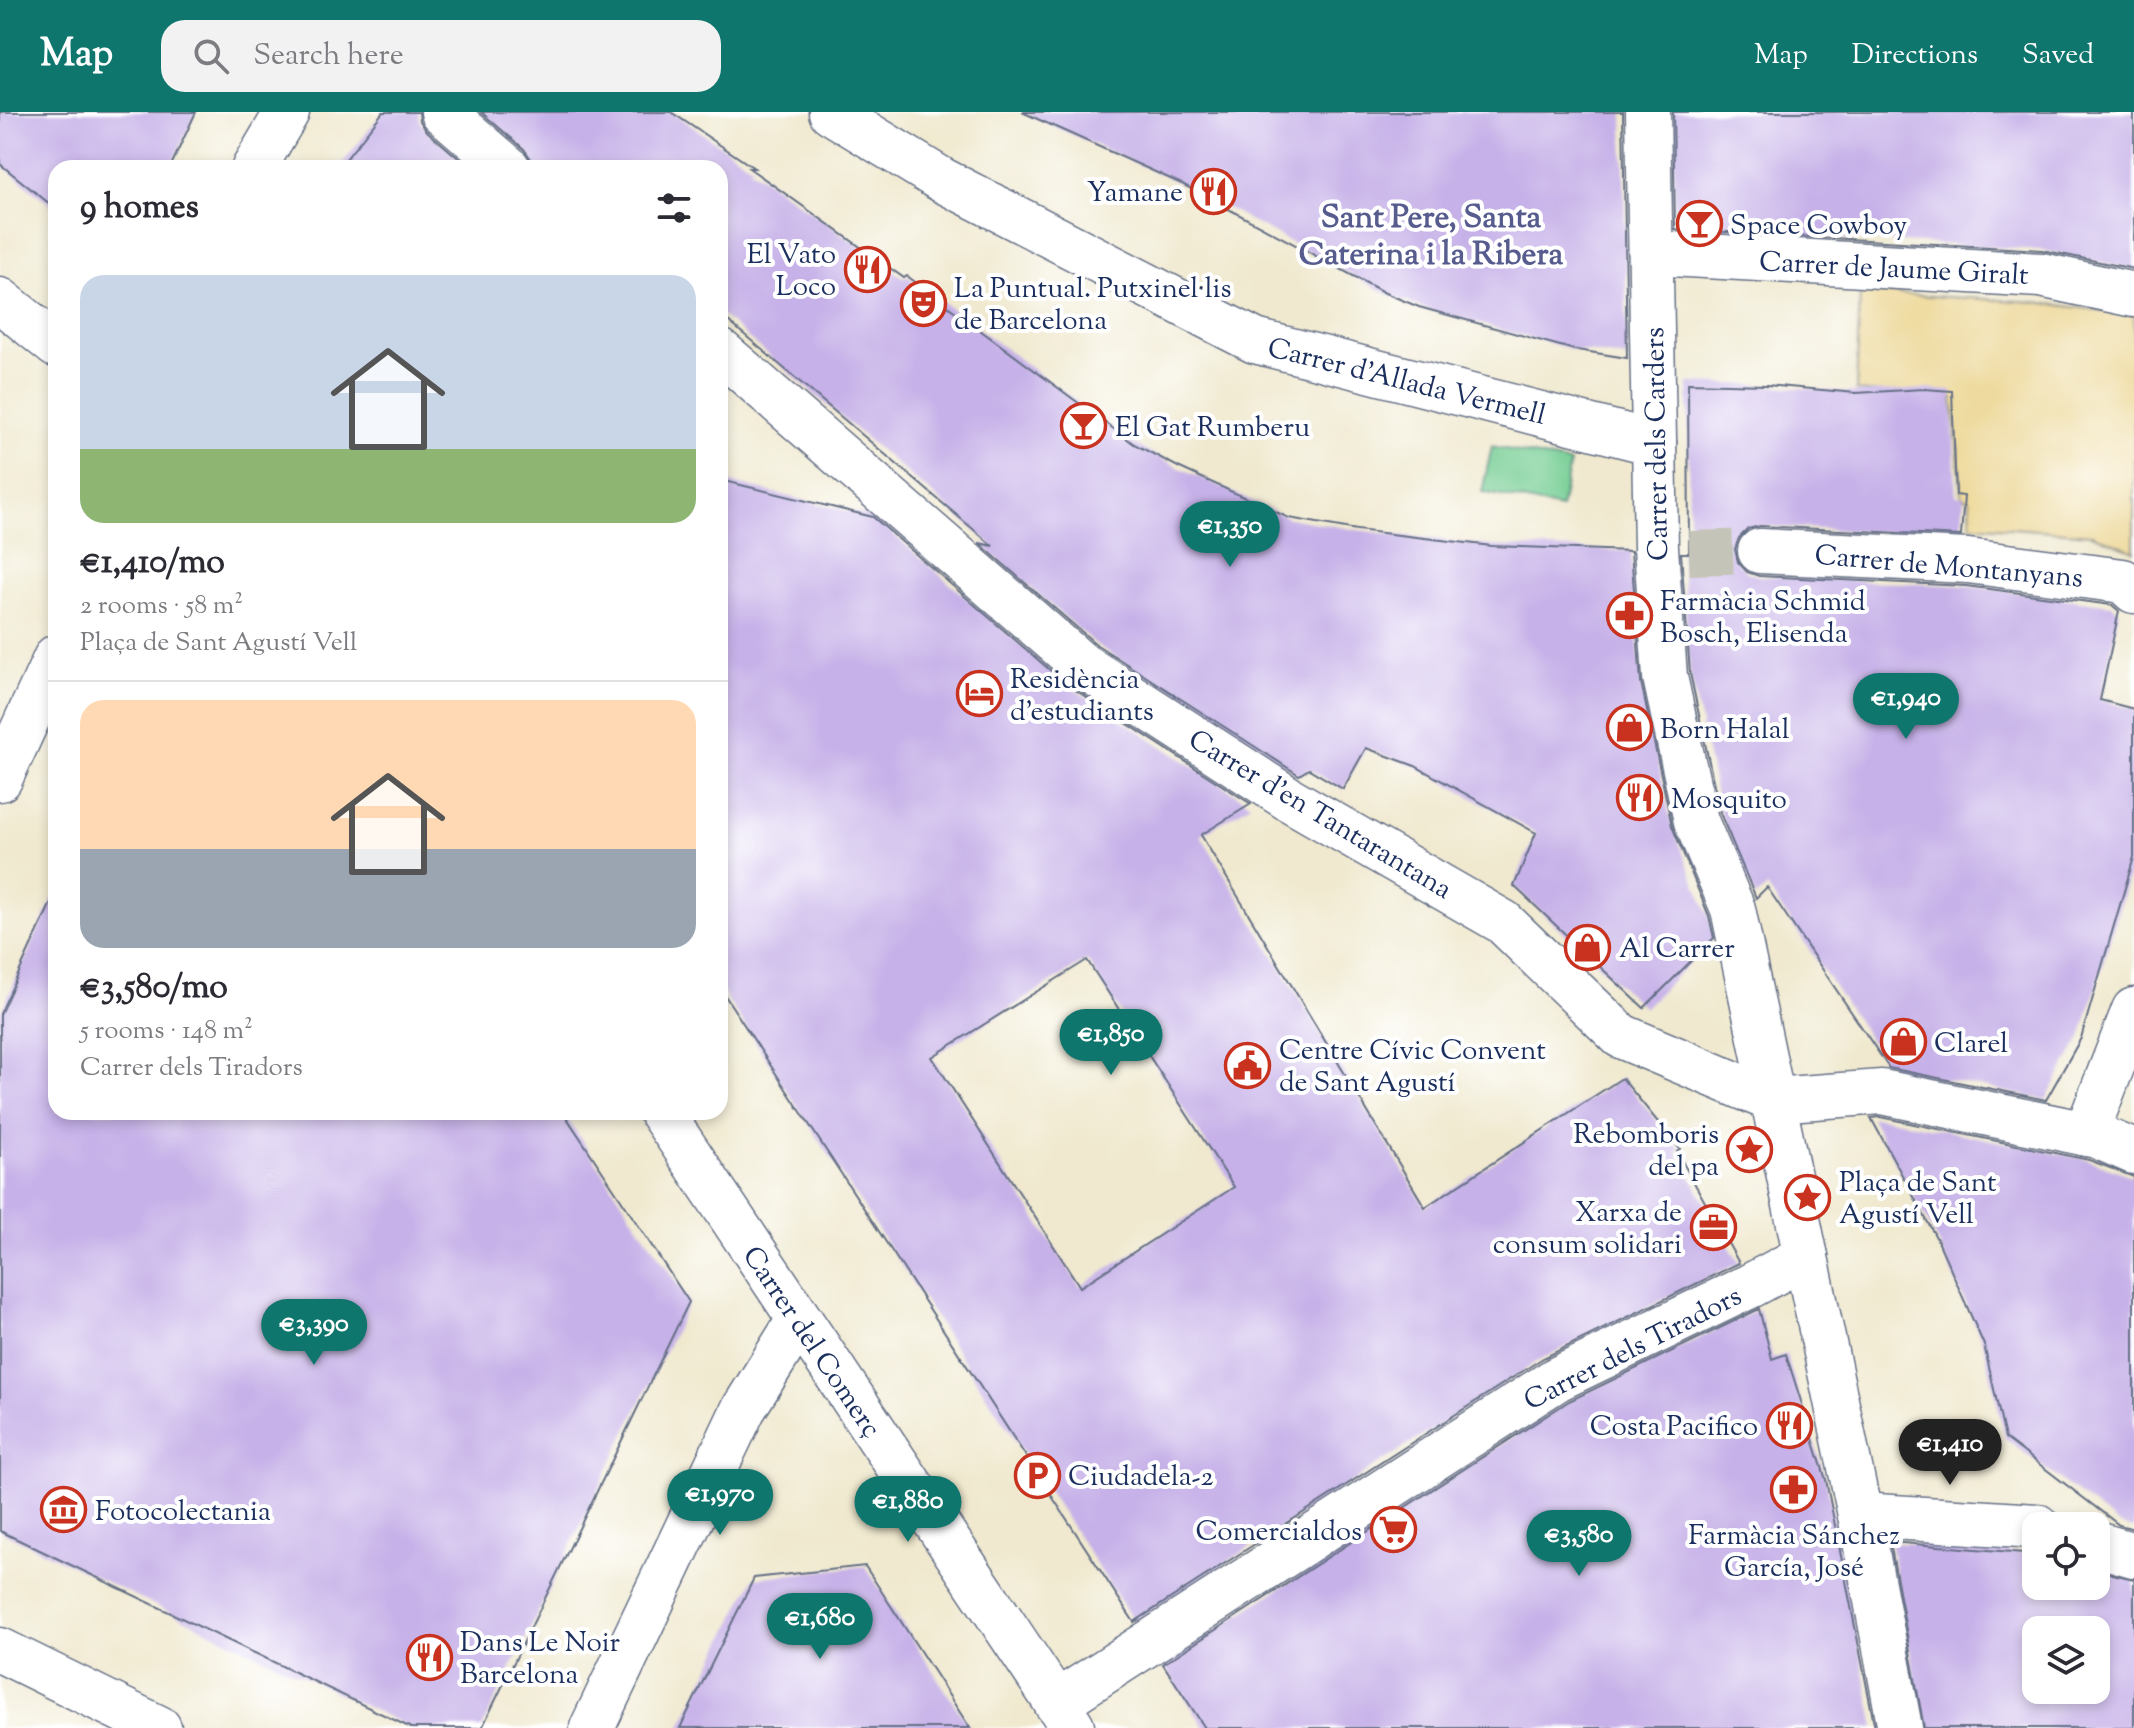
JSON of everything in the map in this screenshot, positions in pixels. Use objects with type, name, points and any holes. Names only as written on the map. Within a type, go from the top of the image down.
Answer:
[{"type":"street","points":[[443,112],[499,160]]},
{"type":"street","name":"Carrer d'Allada Vermell","points":[[831,112],[942,180],[1255,341],[1654,443]]},
{"type":"street","name":"Carrer dels Carders","points":[[1648,112],[1654,443],[1673,550],[1665,677],[1696,821],[1733,909],[1773,1100]]},
{"type":"street","points":[[258,160],[279,116]]},
{"type":"street","name":"Carrer de Jaume Giralt","points":[[1652,253],[2041,275],[2134,295]]},
{"type":"street","points":[[0,300],[48,339]]},
{"type":"street","name":"Carrer d'en Tantarantana","points":[[728,358],[1082,665],[1289,799],[1503,922],[1621,1036],[1773,1100]]},
{"type":"street","name":"Carrer de Montanyans","points":[[1760,551],[1968,561],[2123,581],[2134,591]]},
{"type":"street","points":[[0,779],[48,674]]},
{"type":"street","points":[[2086,1134],[2134,1010]]},
{"type":"street","points":[[1900,1728],[1773,1100],[1882,1092],[2086,1134],[2134,1152]]},
{"type":"street","name":"Carrer del Comerç","points":[[666,1120],[1065,1716]]},
{"type":"street","name":"Carrer dels Tiradors","points":[[1065,1716],[1557,1379],[1806,1256]]},
{"type":"street","points":[[592,1728],[743,1410],[799,1320]]},
{"type":"street","points":[[1863,1533],[2022,1527]]},
{"type":"street","points":[[2110,1548],[2134,1555]]},
{"type":"street","points":[[0,1650],[159,1728]]},
{"type":"green space","points":[[1492,446],[1570,463],[1561,508],[1482,492]]},
{"type":"sand","points":[[1860,292],[2035,302],[2134,315],[2134,551],[2092,534],[1971,525],[1970,500],[1962,497],[1953,398],[1856,391]]},
{"type":"building","points":[[0,112],[196,112],[174,160],[48,160],[48,203],[0,164]]},
{"type":"building","points":[[383,112],[419,112],[420,121],[427,131],[461,160],[345,160]]},
{"type":"building","points":[[481,112],[671,112],[754,168],[749,168],[904,278],[907,276],[1134,444],[1289,518],[1357,530],[1492,546],[1631,551],[1641,682],[1672,826],[1709,916],[1714,938],[1644,1008],[1514,886],[1536,833],[1415,766],[1366,748],[1343,789],[1309,769],[1299,775],[1097,645],[979,543],[993,546],[728,321],[728,160],[531,160],[524,149]]},
{"type":"building","points":[[1022,112],[1623,112],[1627,358],[1571,349],[1419,307],[1385,293],[1184,185]]},
{"type":"building","points":[[1673,112],[2134,112],[2134,269],[2042,250],[1675,229]]},
{"type":"building","points":[[1688,383],[1766,385],[1856,393],[1924,389],[1952,391],[1956,495],[1964,496],[1961,536],[1760,526],[1748,529],[1739,538],[1735,549],[1738,562],[1747,572],[1759,576],[1966,586],[2112,605],[2119,611],[2100,700],[2134,709],[2134,857],[2081,1038],[2046,1100],[1889,1068],[1767,887],[1756,898],[1720,813],[1690,673],[1681,553],[1689,553]]},
{"type":"building","points":[[728,482],[873,517],[1066,684],[1251,804],[1201,835],[1425,1207],[1622,1078],[1680,1149],[1677,1152],[1739,1263],[1543,1358],[1134,1622],[728,1000]],"holes":[[[1087,960],[1234,1187],[1080,1287],[932,1057]]]},
{"type":"building","points":[[48,909],[48,1120],[568,1120],[689,1302],[482,1728],[411,1728],[0,1531],[0,1014]]},
{"type":"building","points":[[1880,1117],[2089,1160],[2134,1177],[2134,1529],[2119,1525],[2110,1518],[2110,1512],[2102,1512],[2005,1438],[1984,1345],[1938,1241],[1871,1118]]},
{"type":"building","points":[[1759,1309],[1772,1359],[1786,1354],[1826,1480],[1875,1728],[1205,1728],[1163,1664],[1569,1401]]},
{"type":"building","points":[[1890,1542],[2022,1553],[2022,1600],[2110,1600],[2110,1573],[2134,1579],[2134,1728],[1924,1728]]},
{"type":"building","points":[[865,1566],[970,1728],[680,1728],[754,1578]]},
{"type":"tunnel","points":[[1689,553],[1760,551]]},
{"type":"place","name":"Yamane","points":[[1214,191]]},
{"type":"place","name":"Space Cowboy","points":[[1699,224]]},
{"type":"place","name":"El Vato Loco","points":[[867,269]]},
{"type":"place","name":"La Puntual. Putxinel·lis de Barcelona","points":[[923,303]]},
{"type":"place","name":"El Gat Rumberu","points":[[1084,426]]},
{"type":"place","name":"Farmàcia Schmid Bosch, Elisenda","points":[[1629,616]]},
{"type":"place","name":"Residència d'estudiants","points":[[979,694]]},
{"type":"place","name":"Born Halal","points":[[1629,728]]},
{"type":"place","name":"Mosquito","points":[[1640,798]]},
{"type":"place","name":"Al Carrer","points":[[1588,947]]},
{"type":"place","name":"Clarel","points":[[1903,1042]]},
{"type":"place","name":"Centre Cívic Convent de Sant Agustí","points":[[1248,1065]]},
{"type":"place","name":"Rebomboris del pa","points":[[1750,1149]]},
{"type":"place","name":"Plaça de Sant Agustí Vell","points":[[1808,1197]]},
{"type":"place","name":"Xarxa de consum solidari","points":[[1713,1227]]},
{"type":"place","name":"Costa Pacifico","points":[[1789,1425]]},
{"type":"place","name":"Ciudadela-2","points":[[1037,1475]]},
{"type":"place","name":"Farmàcia Sánchez García, José","points":[[1794,1489]]},
{"type":"place","name":"Fotocolectania","points":[[64,1510]]},
{"type":"place","name":"Comercialdos","points":[[1393,1530]]},
{"type":"place","name":"Dans Le Noir Barcelona","points":[[429,1657]]},
{"type":"district","name":"Sant Pere, Santa Caterina i la Ribera","points":[[1431,234]]}]
